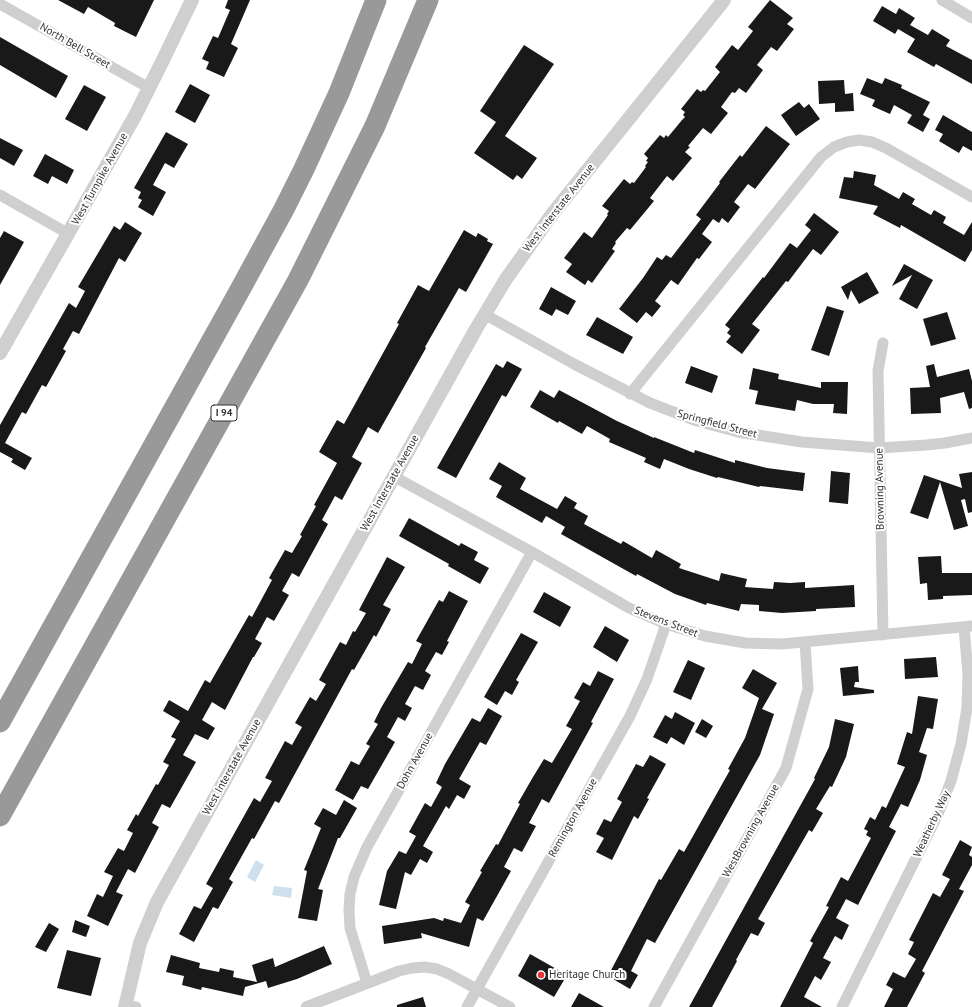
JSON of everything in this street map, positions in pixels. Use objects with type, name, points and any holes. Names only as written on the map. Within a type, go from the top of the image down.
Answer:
[{"type":"highway","points":[[0,722],[284,209],[339,93],[376,0]]},
{"type":"highway","name":"I 94","points":[[0,816],[298,280],[375,126],[428,0]]},
{"type":"street","name":"West Turnpike Avenue","points":[[0,353],[69,234],[149,88],[192,0]]},
{"type":"street","name":"West Interstate Avenue","points":[[129,1006],[140,943],[156,902],[484,314],[530,244],[550,217],[724,0]]},
{"type":"street","points":[[942,0],[972,18]]},
{"type":"street","name":"North Bell Street","points":[[0,4],[149,88]]},
{"type":"street","points":[[630,394],[820,157],[834,147],[847,142],[859,140],[872,142],[886,148],[972,197]]},
{"type":"street","points":[[0,195],[69,234]]},
{"type":"street","name":"Springfield Street","points":[[484,314],[630,394],[673,413],[738,432],[802,442],[879,448],[945,444],[972,438]]},
{"type":"street","name":"Browning Avenue","points":[[883,343],[878,371],[883,635]]},
{"type":"street","name":"Stevens Street","points":[[394,476],[532,552],[629,608],[666,624],[698,634],[724,640],[764,644],[806,642],[968,626]]},
{"type":"street","name":"Dohn Avenue","points":[[367,982],[350,928],[350,894],[354,877],[367,847],[532,552]]},
{"type":"street","name":"Remington Avenue","points":[[467,1007],[630,716],[647,679],[666,624]]},
{"type":"street","name":"Weatherby Way","points":[[842,1007],[938,814],[951,780],[961,744],[967,708],[968,626]]},
{"type":"street","name":"WestBrowning Avenue","points":[[654,1007],[786,768],[808,689],[806,642]]},
{"type":"street","points":[[306,1007],[398,971],[425,967],[437,969],[449,974],[510,1007]]},
{"type":"water","points":[[256,860],[264,865],[255,882],[247,877]]},
{"type":"water","points":[[274,886],[292,888],[291,898],[272,895]]},
{"type":"building","points":[[58,0],[154,0],[136,37],[114,26],[115,23],[88,7],[84,14]]},
{"type":"building","points":[[228,0],[250,0],[231,44],[238,48],[224,77],[206,69],[209,62],[202,59],[213,36],[218,38],[230,10],[225,8]]},
{"type":"building","points":[[770,0],[793,18],[787,24],[794,29],[777,51],[771,47],[757,65],[763,70],[746,93],[739,88],[735,93],[732,92],[721,107],[728,113],[711,134],[703,128],[688,146],[690,147],[685,152],[692,158],[673,181],[667,176],[650,198],[654,201],[630,230],[627,228],[615,242],[616,243],[612,249],[615,251],[592,283],[588,280],[585,285],[566,272],[572,264],[564,258],[584,232],[592,238],[608,215],[607,214],[609,211],[602,206],[624,179],[630,184],[632,182],[634,183],[648,162],[646,161],[648,158],[644,154],[660,135],[664,138],[666,135],[668,137],[685,117],[683,115],[685,112],[681,109],[697,89],[701,92],[703,90],[705,91],[720,72],[715,67],[732,45],[738,50],[753,31],[748,27]]},
{"type":"building","points":[[882,6],[896,14],[899,8],[915,18],[910,25],[928,35],[932,29],[950,40],[946,46],[972,60],[972,84],[936,64],[934,67],[907,52],[915,39],[898,29],[895,34],[873,21]]},
{"type":"building","points":[[0,37],[68,76],[56,98],[0,65]]},
{"type":"building","points":[[524,45],[554,64],[505,136],[537,158],[522,179],[517,175],[513,180],[474,153],[496,122],[480,111]]},
{"type":"building","points":[[867,78],[882,84],[885,78],[902,85],[901,88],[930,102],[923,115],[930,119],[923,132],[907,123],[912,115],[894,105],[890,114],[872,106],[875,100],[860,94]]},
{"type":"building","points":[[844,80],[845,94],[853,93],[854,111],[835,112],[835,103],[819,104],[818,81]]},
{"type":"building","points":[[190,84],[210,95],[195,123],[175,112]]},
{"type":"building","points":[[84,85],[106,97],[87,131],[65,119]]},
{"type":"building","points":[[799,102],[804,108],[809,104],[820,119],[796,136],[781,115]]},
{"type":"building","points":[[943,115],[972,132],[972,151],[963,146],[959,153],[939,141],[943,134],[935,130]]},
{"type":"building","points":[[766,126],[790,144],[755,189],[748,184],[734,202],[740,207],[728,223],[722,218],[719,223],[713,219],[702,234],[712,242],[699,259],[697,258],[678,285],[671,280],[655,301],[661,306],[652,317],[646,312],[637,323],[619,309],[657,257],[662,260],[666,255],[671,258],[701,219],[696,215],[720,183],[719,182],[740,155],[742,157]]},
{"type":"building","points":[[166,132],[188,144],[174,168],[165,163],[153,185],[166,192],[153,216],[138,207],[142,200],[138,198],[141,192],[134,188]]},
{"type":"building","points":[[0,138],[23,150],[14,166],[0,158]]},
{"type":"building","points":[[45,154],[74,170],[67,184],[52,176],[48,184],[33,176]]},
{"type":"building","points":[[854,171],[876,175],[874,185],[899,199],[903,192],[915,199],[912,204],[931,215],[934,210],[946,217],[943,223],[964,235],[972,222],[972,250],[965,262],[901,225],[900,228],[873,214],[878,206],[839,198],[844,177],[853,178]]},
{"type":"building","points":[[814,213],[839,232],[821,255],[813,249],[788,282],[786,281],[752,324],[760,330],[742,354],[726,342],[731,336],[727,333],[730,329],[725,325],[763,277],[764,278],[790,243],[797,248],[811,230],[805,225]]},
{"type":"building","points":[[125,222],[142,233],[125,262],[119,258],[79,334],[73,331],[63,349],[66,351],[46,387],[42,385],[26,414],[22,412],[5,443],[32,458],[25,470],[11,462],[13,459],[0,452],[0,425],[69,303],[76,308],[85,291],[78,287],[114,226],[120,230]]},
{"type":"building","points":[[464,230],[476,237],[478,233],[493,244],[466,292],[459,288],[378,433],[368,427],[352,457],[362,463],[342,500],[335,496],[322,520],[328,524],[299,577],[292,573],[282,591],[289,595],[274,621],[267,617],[255,639],[262,643],[225,710],[212,702],[202,720],[215,728],[208,740],[195,734],[183,755],[196,762],[170,808],[162,804],[152,823],[159,827],[135,873],[128,869],[116,892],[123,895],[108,926],[87,916],[97,894],[103,897],[113,876],[104,872],[118,848],[124,851],[133,833],[127,830],[136,814],[138,816],[156,784],[158,785],[169,765],[163,762],[176,739],[171,737],[180,721],[163,711],[169,700],[188,711],[205,680],[210,683],[249,615],[252,617],[272,580],[269,578],[285,550],[292,553],[302,536],[300,535],[316,506],[314,505],[337,463],[319,452],[337,420],[344,424],[399,324],[397,323],[418,285],[429,291]]},
{"type":"building","points":[[4,231],[24,242],[0,285],[0,238]]},
{"type":"building","points":[[904,264],[933,280],[917,309],[899,299],[912,275],[892,286]]},
{"type":"building","points":[[867,272],[879,293],[859,304],[851,290],[848,300],[841,287]]},
{"type":"building","points":[[551,287],[576,301],[568,315],[556,309],[552,316],[539,309]]},
{"type":"building","points":[[827,306],[844,311],[829,356],[811,350]]},
{"type":"building","points":[[947,312],[956,339],[931,346],[923,319]]},
{"type":"building","points":[[597,317],[633,337],[623,354],[586,335]]},
{"type":"building","points":[[507,361],[522,369],[506,397],[502,395],[456,478],[437,468],[496,364],[503,368]]},
{"type":"building","points":[[934,364],[937,377],[969,369],[972,381],[972,408],[969,409],[964,392],[940,398],[941,413],[911,414],[910,388],[930,387],[926,366]]},
{"type":"building","points":[[691,366],[718,376],[712,393],[685,383]]},
{"type":"building","points":[[753,368],[779,374],[778,379],[821,388],[821,382],[848,382],[847,414],[833,413],[834,404],[813,404],[797,400],[795,411],[755,404],[758,391],[749,389]]},
{"type":"building","points":[[540,390],[554,398],[559,390],[617,421],[654,438],[694,453],[695,450],[735,463],[735,460],[767,468],[805,473],[803,491],[759,487],[717,478],[664,459],[660,469],[644,462],[646,458],[609,442],[610,439],[587,426],[582,434],[559,421],[558,423],[530,407]]},
{"type":"building","points":[[499,462],[526,478],[520,489],[557,509],[565,496],[577,503],[574,508],[588,516],[584,524],[621,544],[623,541],[652,558],[656,550],[681,564],[679,568],[719,581],[721,573],[747,579],[745,587],[773,589],[774,582],[805,582],[805,588],[854,585],[855,607],[816,609],[816,611],[782,613],[759,611],[759,605],[741,604],[739,611],[707,603],[706,605],[675,594],[637,574],[636,576],[561,534],[565,527],[546,516],[542,523],[496,497],[502,486],[489,479]]},
{"type":"building","points":[[831,471],[850,473],[848,504],[829,502]]},
{"type":"building","points":[[972,472],[972,512],[968,513],[965,499],[961,500],[968,526],[954,530],[940,482],[928,519],[910,513],[924,475],[962,488],[959,474]]},
{"type":"building","points":[[409,518],[459,546],[461,543],[478,552],[474,560],[489,568],[480,584],[448,566],[449,564],[399,536]]},
{"type":"building","points":[[941,556],[942,573],[972,573],[972,595],[943,596],[943,599],[928,600],[927,583],[920,584],[918,557]]},
{"type":"building","points":[[387,557],[405,567],[383,605],[391,609],[376,637],[374,635],[354,670],[352,669],[279,803],[275,801],[254,839],[252,838],[229,879],[233,882],[218,909],[213,907],[194,942],[179,934],[194,906],[201,909],[213,888],[206,884],[254,798],[260,802],[272,781],[265,778],[285,741],[292,745],[302,727],[295,723],[310,697],[316,701],[326,684],[319,680],[340,642],[346,645],[353,631],[355,632],[366,613],[359,610]]},
{"type":"building","points":[[449,591],[468,601],[447,641],[449,642],[442,655],[436,652],[425,671],[431,675],[423,690],[415,686],[405,704],[412,708],[405,721],[398,717],[387,737],[395,742],[368,789],[361,786],[353,800],[335,790],[351,761],[359,765],[370,746],[366,744],[378,724],[374,722],[381,708],[408,662],[412,664],[422,644],[416,641],[439,600],[443,602]]},
{"type":"building","points":[[544,592],[571,607],[560,627],[533,612]]},
{"type":"building","points":[[605,626],[629,640],[617,662],[593,647]]},
{"type":"building","points":[[521,633],[538,642],[516,680],[519,682],[512,695],[505,691],[497,705],[484,697]]},
{"type":"building","points":[[936,657],[938,677],[905,679],[904,659]]},
{"type":"building","points":[[688,660],[705,668],[691,700],[673,692]]},
{"type":"building","points":[[858,666],[859,682],[855,682],[854,687],[874,690],[874,693],[843,696],[840,668]]},
{"type":"building","points":[[753,669],[777,683],[762,709],[774,714],[760,755],[655,943],[647,939],[631,971],[638,975],[630,989],[608,976],[659,879],[661,880],[679,849],[684,852],[730,770],[728,769],[745,738],[759,698],[742,688]]},
{"type":"building","points":[[598,671],[614,679],[591,722],[593,723],[549,803],[542,799],[529,823],[536,826],[522,852],[514,848],[504,867],[511,871],[483,921],[477,918],[469,947],[421,933],[422,938],[384,944],[382,926],[434,918],[443,921],[444,918],[461,923],[470,905],[465,902],[482,872],[480,871],[496,844],[498,845],[520,804],[518,803],[544,759],[552,763],[572,729],[566,726],[580,701],[574,698],[583,682],[590,686]]},
{"type":"building","points":[[918,696],[938,699],[933,729],[927,728],[919,752],[927,755],[920,780],[908,807],[901,804],[889,827],[896,831],[858,905],[846,899],[836,918],[849,925],[842,940],[835,936],[823,958],[831,962],[821,980],[815,976],[804,997],[822,1007],[780,1007],[813,943],[810,941],[829,907],[826,906],[841,877],[848,881],[871,838],[866,835],[868,831],[864,829],[870,817],[875,820],[882,806],[886,808],[905,767],[897,764],[907,732],[912,734]]},
{"type":"building","points":[[488,708],[502,716],[486,745],[480,742],[459,779],[471,786],[464,799],[457,795],[449,809],[446,806],[423,846],[433,852],[427,863],[420,859],[411,875],[405,872],[396,909],[379,905],[387,871],[399,851],[406,854],[416,836],[409,832],[425,803],[431,807],[442,787],[436,783],[445,764],[472,718],[480,722]]},
{"type":"building","points":[[675,712],[695,723],[684,745],[671,737],[667,744],[653,737],[665,715],[672,719]]},
{"type":"building","points":[[702,719],[713,726],[706,738],[695,732]]},
{"type":"building","points":[[835,719],[854,724],[846,757],[832,787],[830,786],[816,809],[823,813],[812,832],[809,830],[758,919],[765,923],[758,936],[751,933],[712,1007],[689,1007],[815,779],[814,778],[829,747]]},
{"type":"building","points":[[650,755],[666,764],[647,798],[649,799],[638,819],[634,816],[612,860],[596,852],[604,838],[596,834],[604,819],[611,822],[622,802],[617,799],[636,764],[643,767]]},
{"type":"building","points":[[344,800],[357,808],[340,838],[338,838],[318,889],[323,890],[317,921],[298,918],[307,871],[304,870],[321,828],[314,824],[323,808],[336,815]]},
{"type":"building","points":[[960,840],[972,847],[969,855],[972,857],[972,865],[959,889],[964,891],[922,971],[925,973],[907,1007],[884,1007],[893,989],[886,985],[893,972],[905,978],[916,959],[908,954],[914,942],[909,940],[933,893],[940,897],[950,879],[942,875]]},
{"type":"building","points":[[75,920],[90,926],[86,937],[72,932]]},
{"type":"building","points":[[49,923],[59,929],[46,952],[35,947]]},
{"type":"building","points":[[324,946],[332,964],[297,979],[268,988],[266,981],[245,987],[243,996],[202,987],[201,990],[182,985],[184,976],[166,972],[171,955],[200,963],[199,968],[219,972],[220,968],[234,971],[233,977],[257,982],[252,965],[273,958],[275,967]]},
{"type":"building","points":[[67,950],[101,958],[91,996],[57,988]]},
{"type":"building","points":[[530,954],[567,975],[554,997],[518,976]]},
{"type":"building","points":[[579,993],[604,1007],[571,1007]]},
{"type":"building","points":[[423,997],[426,1007],[397,1007],[397,1005]]},
{"type":"place","name":"Heritage Church","points":[[541,975]]}]
